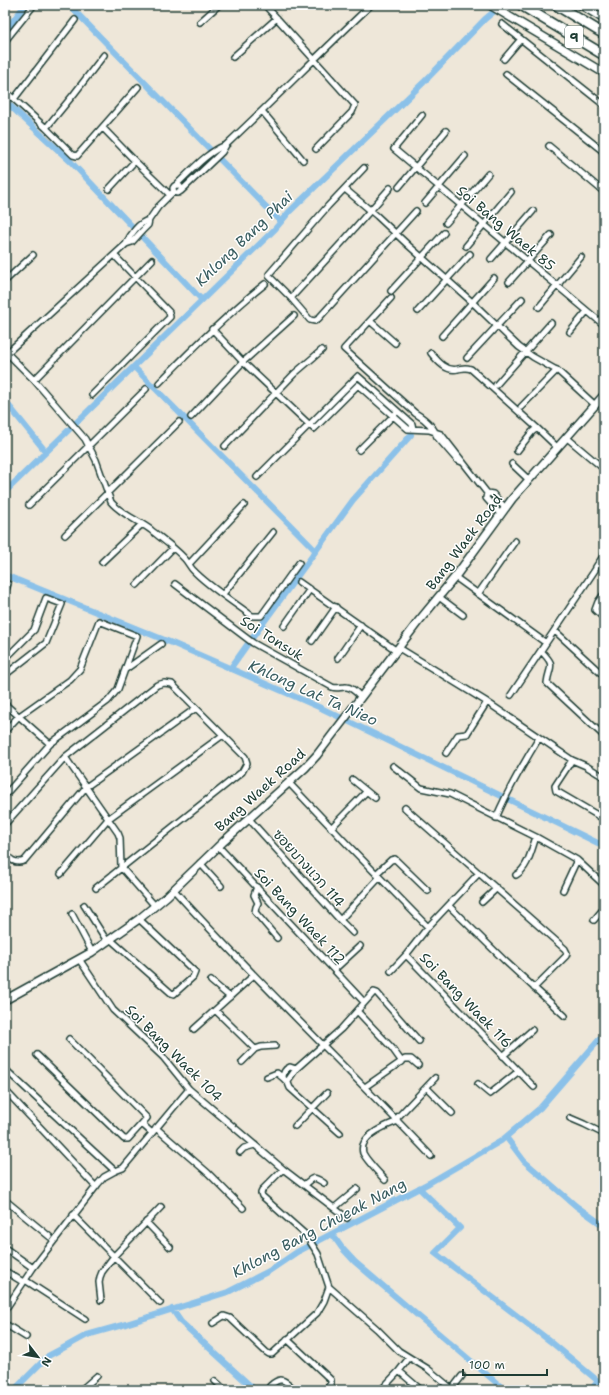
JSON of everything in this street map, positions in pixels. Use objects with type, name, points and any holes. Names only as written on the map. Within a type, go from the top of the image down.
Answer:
[{"type":"highway","name":"9","points":[[521,5],[604,55]]},
{"type":"highway","name":"9","points":[[556,6],[604,34]]},
{"type":"main road","points":[[490,5],[604,73]]},
{"type":"main road","points":[[581,5],[604,19]]},
{"type":"main road","name":"Bang Waek Road","points":[[5,1000],[92,952],[155,906],[218,846],[289,783],[317,755],[398,649],[455,578],[506,508],[604,395]]},
{"type":"street","points":[[5,41],[34,5]]},
{"type":"street","points":[[200,22],[219,5]]},
{"type":"street","points":[[265,5],[355,105],[352,112],[316,149]]},
{"type":"street","points":[[299,563],[261,616],[252,616],[202,578],[193,570],[185,559],[150,529],[141,525],[114,505],[108,494],[89,445],[34,380],[6,352],[126,244],[140,229],[144,221],[148,220],[172,193],[173,187],[208,156],[226,145],[371,5]]},
{"type":"street","points":[[233,57],[277,18]]},
{"type":"street","points":[[14,99],[76,20]]},
{"type":"street","points":[[502,24],[604,105]]},
{"type":"street","points":[[504,59],[521,39]]},
{"type":"street","points":[[46,128],[104,55]]},
{"type":"street","points":[[506,74],[604,152]]},
{"type":"street","points":[[5,91],[76,156],[80,155],[138,87]]},
{"type":"street","points":[[262,111],[304,160]]},
{"type":"street","name":"Soi Bang Waek 85","points":[[422,115],[394,149],[604,325]]},
{"type":"street","points":[[103,128],[134,161],[172,193],[178,193],[213,160],[220,150]]},
{"type":"street","points":[[399,187],[446,131]]},
{"type":"street","points":[[549,146],[604,192]]},
{"type":"street","points":[[425,203],[464,156]]},
{"type":"street","points":[[109,189],[134,161]]},
{"type":"street","points":[[199,164],[203,169]]},
{"type":"street","points":[[364,168],[270,272],[269,276],[310,320],[314,321],[318,319],[416,210]]},
{"type":"street","points":[[446,223],[488,174]]},
{"type":"street","points":[[177,184],[181,186],[181,190]]},
{"type":"street","points":[[291,298],[390,188]]},
{"type":"street","points":[[345,189],[371,210],[395,234],[447,279],[525,352],[557,370],[595,405]]},
{"type":"street","points":[[466,246],[511,192]]},
{"type":"street","points":[[491,259],[534,211]]},
{"type":"street","points":[[391,291],[444,232]]},
{"type":"street","points":[[509,282],[550,235]]},
{"type":"street","points":[[418,311],[470,254]]},
{"type":"street","points":[[5,281],[33,255]]},
{"type":"street","points":[[92,395],[170,317],[169,312],[114,255]]},
{"type":"street","points":[[539,307],[581,257]]},
{"type":"street","points":[[34,380],[152,260]]},
{"type":"street","points":[[442,336],[494,278]]},
{"type":"street","points":[[159,383],[212,329],[265,284]]},
{"type":"street","points":[[390,298],[344,349],[415,413],[426,419],[436,433],[437,437],[457,460],[462,462],[487,493],[493,494],[506,508]]},
{"type":"street","points":[[468,358],[522,299]]},
{"type":"street","points":[[570,332],[587,311]]},
{"type":"street","points":[[191,417],[243,362],[294,316]]},
{"type":"street","points":[[370,321],[395,343]]},
{"type":"street","points":[[496,385],[551,323]]},
{"type":"street","points":[[212,329],[243,362],[314,429],[358,385],[408,429],[429,430],[436,433]]},
{"type":"street","points":[[225,446],[294,374],[322,350]]},
{"type":"street","points":[[431,353],[436,360],[448,369],[457,370],[465,367],[471,369],[558,448]]},
{"type":"street","points":[[521,407],[557,370]]},
{"type":"street","points":[[257,477],[358,376],[412,424],[413,429]]},
{"type":"street","points":[[29,505],[146,389]]},
{"type":"street","points":[[332,402],[336,407]]},
{"type":"street","points":[[359,450],[398,412]]},
{"type":"street","points":[[65,535],[179,422]]},
{"type":"street","points":[[517,451],[537,428]]},
{"type":"street","points":[[566,437],[604,469]]},
{"type":"street","points":[[512,464],[529,480]]},
{"type":"street","points":[[487,493],[486,498],[501,515]]},
{"type":"street","points":[[189,564],[244,505]]},
{"type":"street","points":[[102,562],[141,525]]},
{"type":"street","points":[[223,594],[273,532]]},
{"type":"street","points":[[478,594],[515,541]]},
{"type":"street","points":[[137,585],[173,548]]},
{"type":"street","points":[[511,695],[604,556]]},
{"type":"street","points":[[455,578],[546,643]]},
{"type":"street","points":[[299,582],[398,649],[487,702],[572,760],[586,766],[604,777]]},
{"type":"street","points":[[5,583],[8,584],[5,593]]},
{"type":"street","name":"Soi Tonsuk","points":[[176,584],[253,643],[332,688],[337,689],[344,686],[350,688],[361,697]]},
{"type":"street","points":[[284,626],[310,589]]},
{"type":"street","points":[[604,594],[598,602],[595,610],[604,618]]},
{"type":"street","points":[[439,597],[463,615]]},
{"type":"street","points":[[5,658],[34,630],[46,598],[62,604],[46,643],[5,675]]},
{"type":"street","points":[[312,641],[336,607]]},
{"type":"street","points":[[5,731],[18,716],[78,673],[98,621],[138,636],[118,689],[108,702],[50,744],[5,795]]},
{"type":"street","points":[[338,658],[361,625]]},
{"type":"street","points":[[554,631],[604,676]]},
{"type":"street","points":[[125,670],[161,644]]},
{"type":"street","points":[[541,651],[548,658],[552,667],[547,683],[604,736]]},
{"type":"street","points":[[5,824],[65,757],[157,685],[164,683],[172,684],[245,756],[247,763],[242,772],[96,888]]},
{"type":"street","points":[[446,753],[458,735],[466,734],[468,732],[487,702]]},
{"type":"street","points":[[5,704],[50,744]]},
{"type":"street","points":[[5,852],[10,860],[18,862],[24,861],[86,787],[196,708]]},
{"type":"street","points":[[62,874],[108,819],[223,734]]},
{"type":"street","points":[[496,818],[505,798],[539,738]]},
{"type":"street","points":[[65,757],[120,838],[121,867],[155,906]]},
{"type":"street","points":[[572,760],[555,786],[556,791],[604,819]]},
{"type":"street","points":[[393,766],[421,788],[450,794],[536,837],[577,860],[604,885]]},
{"type":"street","points":[[353,780],[375,798]]},
{"type":"street","points":[[289,783],[377,876],[428,927]]},
{"type":"street","points":[[331,828],[366,792]]},
{"type":"street","points":[[405,808],[565,949],[567,953],[566,956],[534,988]]},
{"type":"street","name":"ซอยบางแวก 114","points":[[249,819],[353,933]]},
{"type":"street","points":[[516,875],[521,872],[526,864],[536,837]]},
{"type":"street","name":"Soi Bang Waek 112","points":[[218,846],[364,1002]]},
{"type":"street","points":[[340,920],[391,860],[396,859],[428,891]]},
{"type":"street","points":[[563,890],[577,860]]},
{"type":"street","points":[[200,863],[221,886]]},
{"type":"street","name":"Soi Bang Waek 116","points":[[479,873],[428,927],[406,955],[534,1087]]},
{"type":"street","points":[[256,887],[254,895],[258,903],[255,912],[277,938]]},
{"type":"street","points":[[482,902],[496,888]]},
{"type":"street","points":[[173,889],[254,975],[431,1156]]},
{"type":"street","points":[[84,905],[108,940],[170,993],[174,994],[193,977],[195,972],[138,919]]},
{"type":"street","points":[[449,906],[565,1016]]},
{"type":"street","points":[[594,920],[604,908]]},
{"type":"street","points":[[72,914],[92,952]]},
{"type":"street","points":[[334,970],[360,946]]},
{"type":"street","points":[[392,971],[406,955]]},
{"type":"street","name":"Soi Bang Waek 104","points":[[79,959],[113,1010],[163,1057],[189,1089],[283,1168],[347,1218]]},
{"type":"street","points":[[194,1029],[254,975]]},
{"type":"street","points":[[211,981],[230,997]]},
{"type":"street","points":[[288,1083],[289,1079],[296,1070],[341,1029],[374,992],[377,993],[419,1041]]},
{"type":"street","points":[[215,1010],[255,1049]]},
{"type":"street","points":[[357,1011],[392,1048],[402,1062]]},
{"type":"street","points":[[503,1056],[532,1030]]},
{"type":"street","points":[[37,1055],[124,1139],[128,1139],[146,1118],[69,1039]]},
{"type":"street","points":[[242,1062],[255,1049],[275,1046]]},
{"type":"street","points":[[365,1087],[405,1059],[411,1059],[418,1065]]},
{"type":"street","points":[[283,1078],[283,1073],[286,1069],[290,1067],[296,1070]]},
{"type":"street","points":[[6,1070],[115,1171]]},
{"type":"street","points":[[478,1084],[490,1094],[519,1072]]},
{"type":"street","points":[[267,1077],[276,1073],[283,1078],[288,1083],[290,1088],[340,1133]]},
{"type":"street","points":[[385,1180],[364,1154],[363,1146],[366,1140],[375,1132],[397,1120],[435,1078]]},
{"type":"street","points":[[427,1088],[452,1114]]},
{"type":"street","points":[[5,1310],[33,1268],[96,1187],[104,1178],[123,1168],[189,1089]]},
{"type":"street","points":[[5,1090],[96,1187]]},
{"type":"street","points":[[295,1126],[327,1093]]},
{"type":"street","points":[[570,1118],[604,1134]]},
{"type":"street","points":[[142,1124],[152,1133]]},
{"type":"street","points":[[156,1128],[208,1173],[243,1208]]},
{"type":"street","points":[[240,1152],[244,1148],[255,1145]]},
{"type":"street","points":[[283,1168],[263,1189],[261,1193],[262,1196],[306,1235],[318,1254],[329,1287],[377,1329],[399,1351],[428,1369],[452,1389],[462,1376]]},
{"type":"street","points":[[304,1185],[315,1177],[324,1183]]},
{"type":"street","points":[[334,1208],[357,1189]]},
{"type":"street","points":[[5,1200],[50,1238]]},
{"type":"street","points":[[101,1300],[99,1282],[100,1277],[114,1256],[160,1206]]},
{"type":"street","points":[[73,1215],[160,1303]]},
{"type":"street","points":[[146,1222],[170,1247]]},
{"type":"street","points":[[5,1248],[33,1268]]},
{"type":"street","points":[[5,1271],[24,1281],[85,1319]]},
{"type":"street","points":[[212,1323],[224,1316],[230,1318],[269,1354],[272,1354],[317,1313],[324,1301],[329,1287]]},
{"type":"street","points":[[5,1297],[11,1301]]},
{"type":"street","points":[[5,1324],[26,1337]]},
{"type":"street","points":[[287,1339],[331,1380],[331,1384],[325,1390]]},
{"type":"street","points":[[381,1390],[409,1358]]},
{"type":"street","points":[[399,1371],[420,1390]]},
{"type":"street","points":[[81,1390],[97,1376]]},
{"type":"street","points":[[270,1386],[280,1379],[284,1380],[295,1390]]},
{"type":"street","points":[[215,1381],[224,1390]]},
{"type":"waterway","points":[[5,31],[25,5]]},
{"type":"waterway","points":[[69,5],[281,222]]},
{"type":"waterway","name":"Khlong Bang Phai","points":[[5,492],[275,229],[289,212],[424,82],[485,19],[502,5]]},
{"type":"waterway","points":[[5,101],[71,162],[202,300]]},
{"type":"waterway","points":[[134,367],[315,550]]},
{"type":"waterway","points":[[5,401],[46,452]]},
{"type":"waterway","points":[[253,637],[353,500],[411,435]]},
{"type":"waterway","name":"Khlong Lat Ta Nieo","points":[[5,575],[172,643],[321,708],[604,846]]},
{"type":"waterway","points":[[230,669],[247,645]]},
{"type":"waterway","name":"Khlong Bang Chueak Nang","points":[[14,1390],[48,1356],[87,1335],[228,1292],[269,1271],[297,1252],[429,1183],[501,1141],[540,1108],[604,1034]]},
{"type":"waterway","points":[[506,1137],[524,1161],[576,1206],[604,1226]]},
{"type":"waterway","points":[[419,1188],[460,1228],[435,1253],[550,1341],[604,1386]]},
{"type":"waterway","points":[[332,1234],[355,1262],[505,1390]]},
{"type":"waterway","points":[[172,1309],[181,1322],[255,1390]]},
{"type":"waterway","points":[[591,1390],[598,1381]]}]
